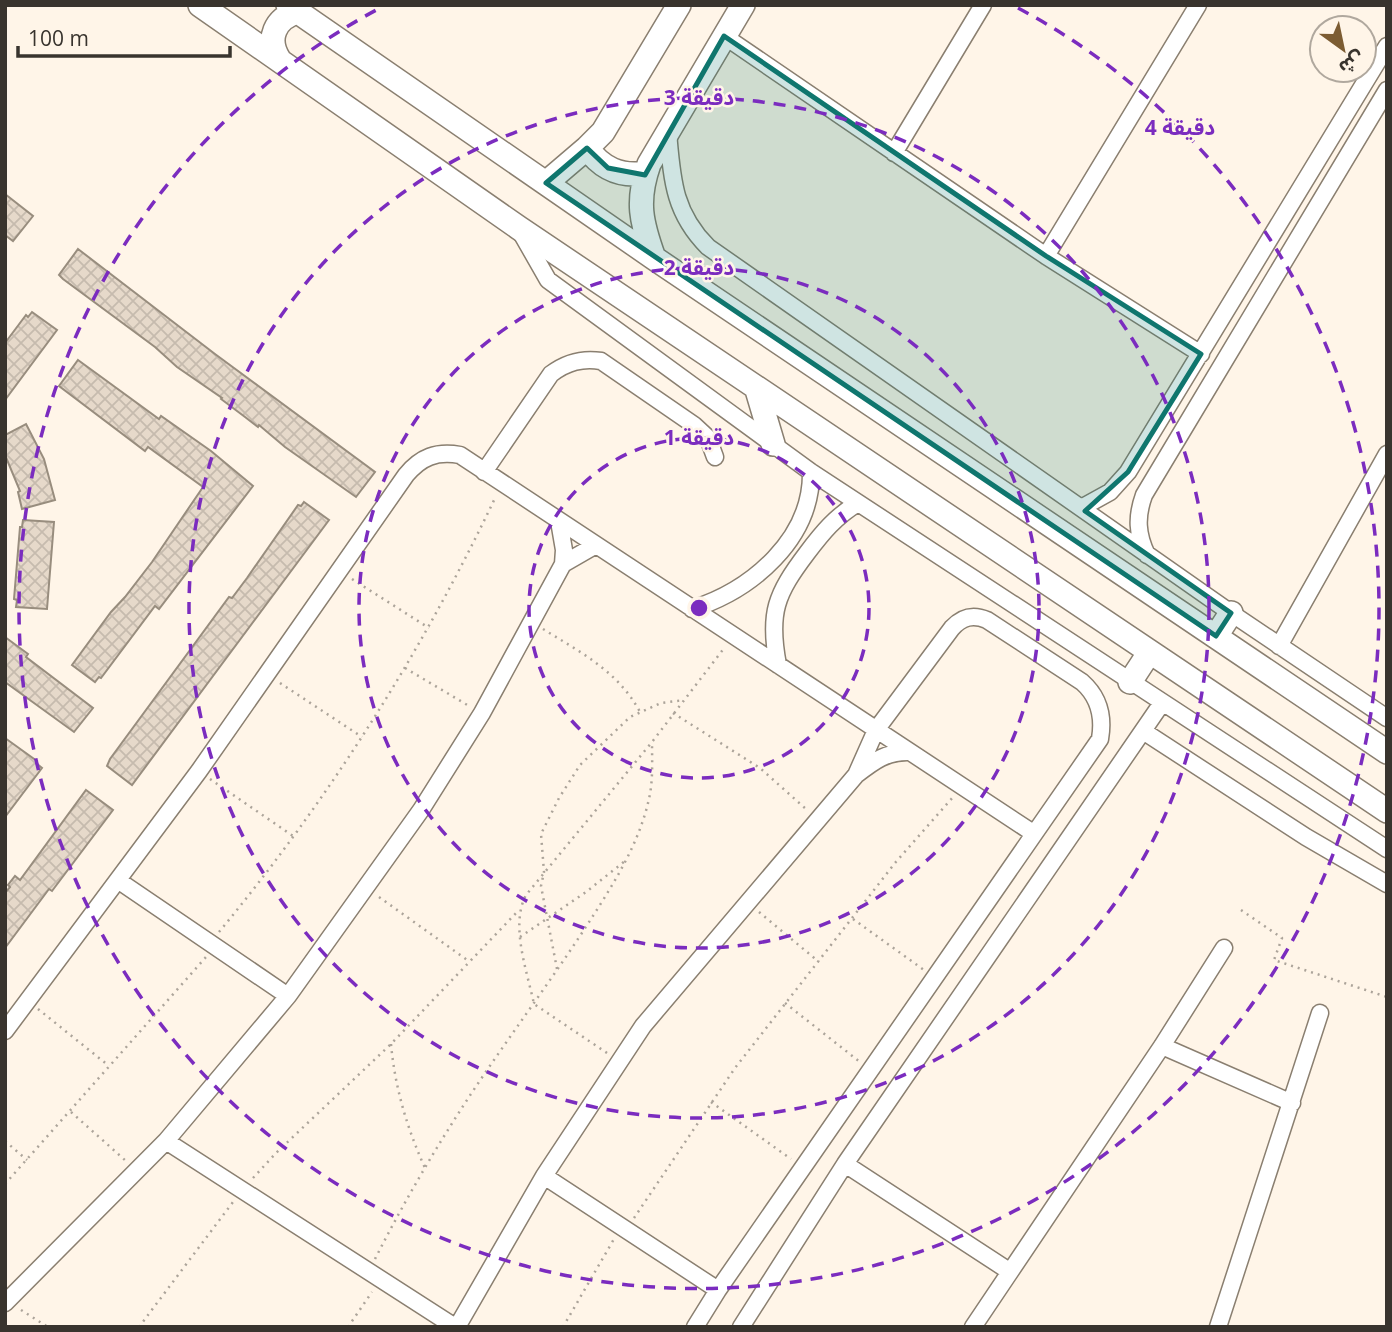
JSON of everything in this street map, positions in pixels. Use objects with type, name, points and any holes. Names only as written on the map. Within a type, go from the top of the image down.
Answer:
[{"type":"street","points":[[203,8],[221,10],[232,5]]},
{"type":"street","points":[[546,183],[603,132],[679,5]]},
{"type":"street","points":[[654,258],[640,210],[641,187],[668,132],[743,5]]},
{"type":"street","points":[[894,153],[982,5]]},
{"type":"street","points":[[1046,256],[1198,5]]},
{"type":"street","points":[[203,8],[757,390],[1387,811]]},
{"type":"street","points":[[279,59],[273,47],[276,27],[293,9],[654,258],[1387,752]]},
{"type":"street","points":[[724,36],[1046,256],[1201,354]]},
{"type":"street","points":[[1081,508],[1101,499],[1120,483],[1387,46]]},
{"type":"street","points":[[1147,555],[1142,544],[1138,519],[1144,495],[1387,90]]},
{"type":"street","points":[[668,132],[672,178],[679,205],[691,228],[708,247],[1147,555],[1387,718]]},
{"type":"street","points":[[587,148],[608,168],[626,174],[646,173]]},
{"type":"street","points":[[519,228],[548,279],[811,472],[1387,849]]},
{"type":"street","points":[[484,472],[551,374],[566,364],[583,360],[601,361],[694,425],[708,438],[715,457]]},
{"type":"street","points":[[757,390],[773,444]]},
{"type":"street","points":[[5,1031],[199,771],[406,475],[424,458],[448,453],[460,455],[1033,833]]},
{"type":"street","points":[[1279,646],[1381,477],[1387,454]]},
{"type":"street","points":[[692,609],[715,602],[760,573],[780,551],[805,513],[811,472]]},
{"type":"street","points":[[778,665],[773,640],[775,614],[782,589],[826,528],[858,503]]},
{"type":"street","points":[[805,513],[826,528]]},
{"type":"street","points":[[6,1302],[166,1141],[288,996],[367,888],[421,810],[482,713],[563,564],[564,542],[559,521]]},
{"type":"street","points":[[563,564],[596,545]]},
{"type":"street","points":[[760,573],[782,589]]},
{"type":"street","points":[[1216,636],[1231,613]]},
{"type":"street","points":[[695,1327],[802,1167],[1100,739],[1100,710],[1093,694],[1082,682],[987,620],[980,617],[967,618],[952,628],[876,730],[856,775]]},
{"type":"street","points":[[1130,682],[1150,653]]},
{"type":"street","points":[[741,1327],[845,1164],[1162,703]]},
{"type":"street","points":[[1143,731],[1306,837],[1387,884]]},
{"type":"street","points":[[166,1141],[456,1327],[544,1175],[619,1061],[672,990],[856,775],[894,751],[910,752]]},
{"type":"street","points":[[119,881],[288,996]]},
{"type":"street","points":[[973,1327],[1162,1046],[1224,948]]},
{"type":"street","points":[[1219,1327],[1320,1013]]},
{"type":"street","points":[[1162,1046],[1292,1103]]},
{"type":"street","points":[[845,1164],[1009,1270]]},
{"type":"street","points":[[544,1175],[718,1290]]},
{"type":"path","points":[[5,1184],[71,1112],[213,945],[293,836],[362,737],[429,628],[502,483]]},
{"type":"path","points":[[338,570],[429,628]]},
{"type":"path","points":[[531,622],[604,668],[631,696],[640,712]]},
{"type":"path","points":[[139,1327],[242,1190],[276,1153],[391,1044],[519,910],[526,895],[544,872],[652,742],[734,636]]},
{"type":"path","points":[[405,668],[482,713]]},
{"type":"path","points":[[267,674],[362,737]]},
{"type":"path","points":[[557,972],[541,886],[544,872],[541,834],[580,765],[621,724],[661,703],[684,700]]},
{"type":"path","points":[[673,713],[760,768],[818,820]]},
{"type":"path","points":[[348,1327],[425,1168],[473,1090],[557,972],[626,859],[640,830],[650,796],[653,778],[652,742]]},
{"type":"path","points":[[199,771],[293,836]]},
{"type":"path","points":[[563,1327],[624,1228],[711,1102],[895,863],[962,786]]},
{"type":"path","points":[[520,937],[586,892],[626,859]]},
{"type":"path","points":[[367,888],[470,962]]},
{"type":"path","points":[[747,902],[819,962]]},
{"type":"path","points":[[519,910],[520,937],[534,1004],[619,1061]]},
{"type":"path","points":[[1241,910],[1282,938],[1274,960],[1387,997]]},
{"type":"path","points":[[853,919],[933,977]]},
{"type":"path","points":[[28,1001],[109,1066]]},
{"type":"path","points":[[785,1003],[870,1070]]},
{"type":"path","points":[[391,1044],[399,1098],[425,1168]]},
{"type":"path","points":[[711,1102],[802,1167]]},
{"type":"path","points":[[71,1112],[136,1171]]},
{"type":"path","points":[[5,1141],[27,1160]]},
{"type":"path","points":[[6,1302],[48,1327]]},
{"type":"highlighted area","points":[[724,36],[1046,256],[1201,354],[1128,472],[1085,511],[1231,613],[1216,636],[546,183],[587,148],[608,168],[645,175]]},
{"type":"building","points":[[5,194],[33,216],[13,241],[5,235]]},
{"type":"building","points":[[78,249],[375,472],[356,497],[177,367],[155,347],[63,279],[59,275]]},
{"type":"building","points":[[32,312],[57,330],[5,400],[5,343],[26,315],[28,317]]},
{"type":"building","points":[[78,360],[159,419],[161,416],[211,451],[253,486],[159,609],[155,606],[101,678],[95,682],[72,665],[152,562],[203,487],[148,447],[145,451],[59,386]]},
{"type":"building","points":[[26,424],[44,459],[55,500],[22,509],[20,491],[5,455],[5,435]]},
{"type":"building","points":[[304,502],[329,520],[132,785],[107,766],[110,759],[229,597],[232,598],[247,578],[298,505],[301,506]]},
{"type":"building","points":[[23,520],[54,522],[47,609],[16,607],[17,600],[14,599],[20,527]]},
{"type":"building","points":[[5,637],[28,654],[26,657],[93,708],[74,732],[5,682]]},
{"type":"building","points":[[5,738],[37,761],[42,768],[5,817]]},
{"type":"building","points":[[86,790],[113,810],[5,948],[5,893],[10,887],[8,885],[15,876],[20,880]]}]
